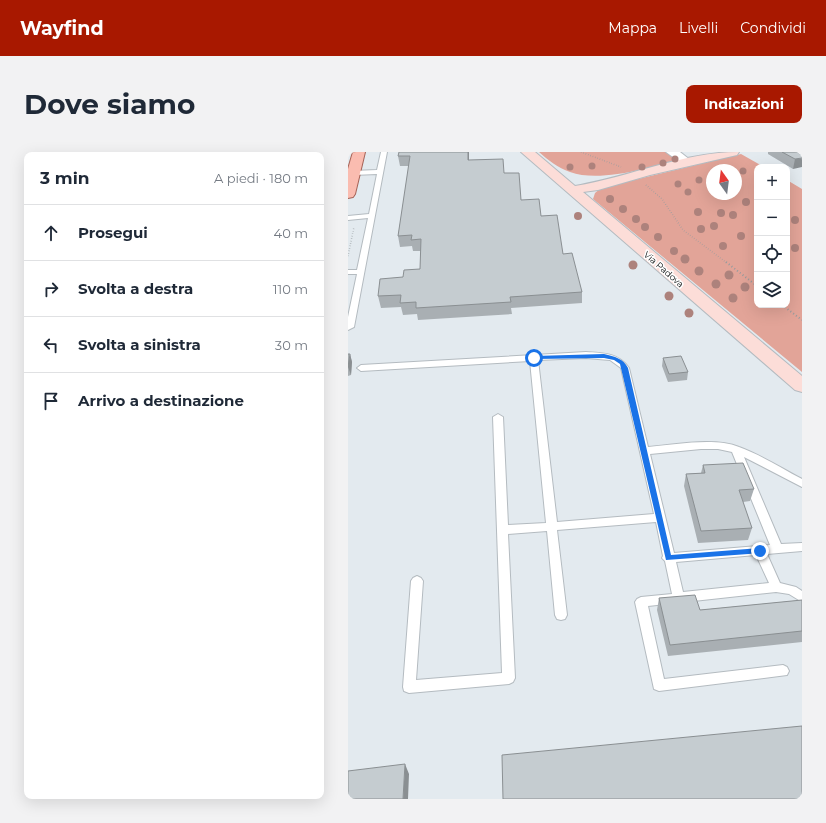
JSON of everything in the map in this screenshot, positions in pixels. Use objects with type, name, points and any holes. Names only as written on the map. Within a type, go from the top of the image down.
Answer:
[{"type":"main road","points":[[348,194],[358,152]]},
{"type":"main road","name":"Via Padova","points":[[527,152],[543,165],[574,180],[802,386]]},
{"type":"main road","points":[[632,175],[604,177],[577,183],[573,186],[574,180],[598,186],[632,175],[733,152]]},
{"type":"street","points":[[672,152],[688,163]]},
{"type":"lane","points":[[348,328],[350,327],[384,152]]},
{"type":"lane","points":[[353,173],[380,172]]},
{"type":"lane","points":[[348,218],[372,216]]},
{"type":"lane","points":[[348,272],[360,272]]},
{"type":"lane","points":[[361,368],[534,358],[604,356],[616,359],[623,363],[668,558],[679,598]]},
{"type":"lane","points":[[534,358],[561,616]]},
{"type":"lane","points":[[417,581],[409,687],[509,678],[498,417]]},
{"type":"lane","points":[[644,451],[701,446],[736,448],[802,483]]},
{"type":"lane","points":[[736,448],[777,549]]},
{"type":"lane","points":[[503,530],[659,518]]},
{"type":"lane","points":[[668,558],[802,547]]},
{"type":"lane","points":[[760,551],[776,587]]},
{"type":"lane","points":[[783,671],[659,684],[641,602],[776,587],[792,590],[802,597]]},
{"type":"path","points":[[581,152],[617,165],[632,175],[662,199],[683,230],[754,284]]},
{"type":"path","points":[[786,308],[802,320]]},
{"type":"shaded area","points":[[539,152],[669,152],[682,160],[626,173],[596,176],[570,172],[553,164]]},
{"type":"shaded area","points":[[741,154],[759,164],[754,164],[754,308],[790,308],[790,182],[802,189],[802,372],[593,199],[595,193],[601,188]]},
{"type":"building","points":[[399,152],[468,152],[468,160],[503,159],[504,173],[519,173],[521,200],[539,199],[541,216],[557,215],[563,254],[572,253],[582,292],[510,297],[511,302],[416,308],[416,302],[400,303],[401,295],[378,296],[380,279],[403,277],[404,270],[420,269],[421,239],[411,240],[412,235],[398,236],[410,156],[398,156]]},
{"type":"building","points":[[782,152],[802,152],[802,158],[795,159]]},
{"type":"building","points":[[348,354],[350,354],[348,367]]},
{"type":"building","points":[[681,356],[688,372],[669,374],[663,358]]},
{"type":"building","points":[[743,463],[754,489],[739,490],[752,528],[701,531],[686,474],[705,473],[703,465]]},
{"type":"building","points":[[695,595],[700,610],[802,600],[802,631],[670,645],[659,598]]},
{"type":"building","points":[[802,726],[802,799],[503,799],[502,755]]},
{"type":"building","points":[[405,764],[403,799],[348,799],[348,771]]},
{"type":"route","points":[[534,358],[586,355],[604,356],[616,359],[623,363],[668,558],[760,551]]}]
